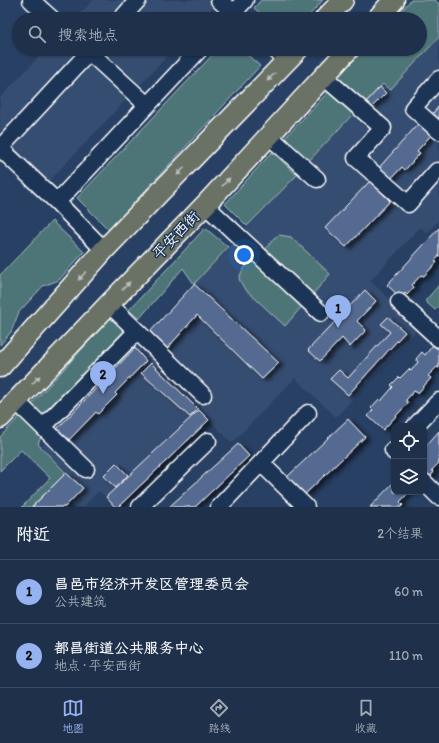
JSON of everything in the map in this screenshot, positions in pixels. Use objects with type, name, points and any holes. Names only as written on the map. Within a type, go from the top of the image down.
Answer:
[{"type":"main road","points":[[332,12],[343,0]]},
{"type":"main road","points":[[383,12],[394,0]]},
{"type":"main road","points":[[0,367],[104,250],[283,56]]},
{"type":"main road","name":"平安西街","points":[[0,418],[205,205],[344,56]]},
{"type":"street","points":[[31,0],[44,12]]},
{"type":"street","points":[[127,12],[138,0]]},
{"type":"street","points":[[219,0],[229,12]]},
{"type":"street","points":[[237,12],[245,0]]},
{"type":"street","points":[[84,56],[0,148],[57,202],[104,250]]},
{"type":"street","points":[[95,56],[147,105]]},
{"type":"street","points":[[57,202],[193,56]]},
{"type":"street","points":[[324,77],[383,128],[356,158],[408,204],[437,171]]},
{"type":"street","points":[[439,79],[413,108],[439,131]]},
{"type":"street","points":[[270,136],[317,179]]},
{"type":"street","points":[[205,205],[321,313]]},
{"type":"street","points":[[399,302],[439,339]]},
{"type":"street","points":[[109,304],[203,395]]},
{"type":"street","points":[[43,426],[136,331]]},
{"type":"street","points":[[16,401],[86,468]]},
{"type":"street","points":[[418,423],[439,401]]},
{"type":"street","points":[[219,507],[308,413]]},
{"type":"street","points":[[140,507],[208,441]]},
{"type":"street","points":[[261,463],[306,507]]},
{"type":"street","points":[[427,485],[439,497]]},
{"type":"shaded area","points":[[93,0],[220,0],[209,12],[82,12]]},
{"type":"shaded area","points":[[439,37],[439,220],[427,233],[420,227],[370,281],[420,327],[336,417],[295,378],[232,443],[198,409],[106,497],[99,491],[83,507],[31,507],[66,473],[69,475],[41,447],[353,114],[383,84],[390,90],[421,56],[427,56],[427,50]]},
{"type":"shaded area","points":[[39,56],[167,56],[35,196],[0,162],[0,98]]},
{"type":"green space","points":[[261,0],[323,0],[312,12],[258,12],[254,8]]},
{"type":"green space","points":[[411,0],[435,0],[439,4],[439,37],[427,50],[427,12],[400,12]]},
{"type":"green space","points":[[211,56],[249,56],[260,66],[109,230],[77,198]]},
{"type":"green space","points":[[357,56],[421,56],[390,90],[383,84],[366,102],[337,77]]},
{"type":"green space","points":[[328,92],[353,114],[307,163],[282,141]]},
{"type":"green space","points":[[272,152],[297,175],[247,226],[225,204]]},
{"type":"green space","points":[[52,221],[84,252],[59,280],[43,286],[19,312],[11,332],[0,345],[0,275]]},
{"type":"green space","points":[[205,228],[228,247],[194,284],[183,268],[139,319],[129,310]]},
{"type":"green space","points":[[279,235],[291,237],[330,274],[313,294],[266,249],[274,238]]},
{"type":"green space","points":[[252,259],[303,305],[285,326],[244,288],[239,279],[242,271]]},
{"type":"green space","points":[[439,285],[439,306],[435,310],[425,301]]},
{"type":"green space","points":[[113,315],[122,323],[119,326],[127,335],[46,420],[30,406]]},
{"type":"green space","points":[[20,416],[41,437],[38,444],[66,473],[31,507],[22,507],[50,478],[21,450],[0,471],[0,437]]},
{"type":"building","points":[[380,87],[386,93],[372,107],[366,102]]},
{"type":"building","points":[[439,106],[439,127],[429,118]]},
{"type":"building","points":[[419,123],[432,134],[417,151],[420,153],[405,170],[402,167],[388,182],[376,171]]},
{"type":"building","points":[[370,181],[390,201],[346,247],[325,228]]},
{"type":"building","points":[[439,228],[439,256],[435,261],[437,262],[424,276],[421,275],[412,285],[414,287],[407,295],[405,293],[401,298],[387,285]]},
{"type":"building","points":[[194,284],[279,363],[262,379],[197,315],[165,351],[148,334]]},
{"type":"building","points":[[365,290],[376,301],[357,321],[366,330],[350,347],[342,338],[320,361],[308,350]]},
{"type":"building","points":[[388,317],[405,332],[348,395],[330,379],[339,370],[348,378],[390,332],[381,324]]},
{"type":"building","points":[[433,345],[439,350],[439,368],[437,367],[428,376],[431,378],[418,393],[414,391],[406,400],[408,403],[383,430],[368,416],[373,410],[371,408],[379,399],[381,401],[393,387],[391,385],[399,377],[400,378],[409,369],[411,371],[418,362],[416,359],[422,352],[425,355]]},
{"type":"building","points":[[135,348],[146,361],[115,393],[117,395],[98,414],[96,412],[69,440],[57,429]]},
{"type":"building","points":[[151,363],[198,409],[190,417],[141,373]]},
{"type":"building","points":[[199,410],[209,420],[118,507],[115,507],[106,497]]},
{"type":"building","points":[[348,419],[365,437],[303,496],[286,478]]},
{"type":"building","points":[[439,431],[439,463],[432,470],[434,472],[428,479],[427,478],[427,445]]},
{"type":"building","points":[[238,444],[249,456],[195,507],[169,507]]},
{"type":"building","points":[[116,463],[128,475],[116,488],[103,476]]},
{"type":"building","points":[[66,473],[83,488],[65,507],[32,507]]},
{"type":"building","points":[[391,485],[391,495],[406,495],[400,502],[403,505],[401,507],[370,507]]},
{"type":"place","name":"昌邑市经济开发区管理委员会","points":[[338,328]]},
{"type":"place","name":"都昌街道公共服务中心","points":[[103,394]]}]
